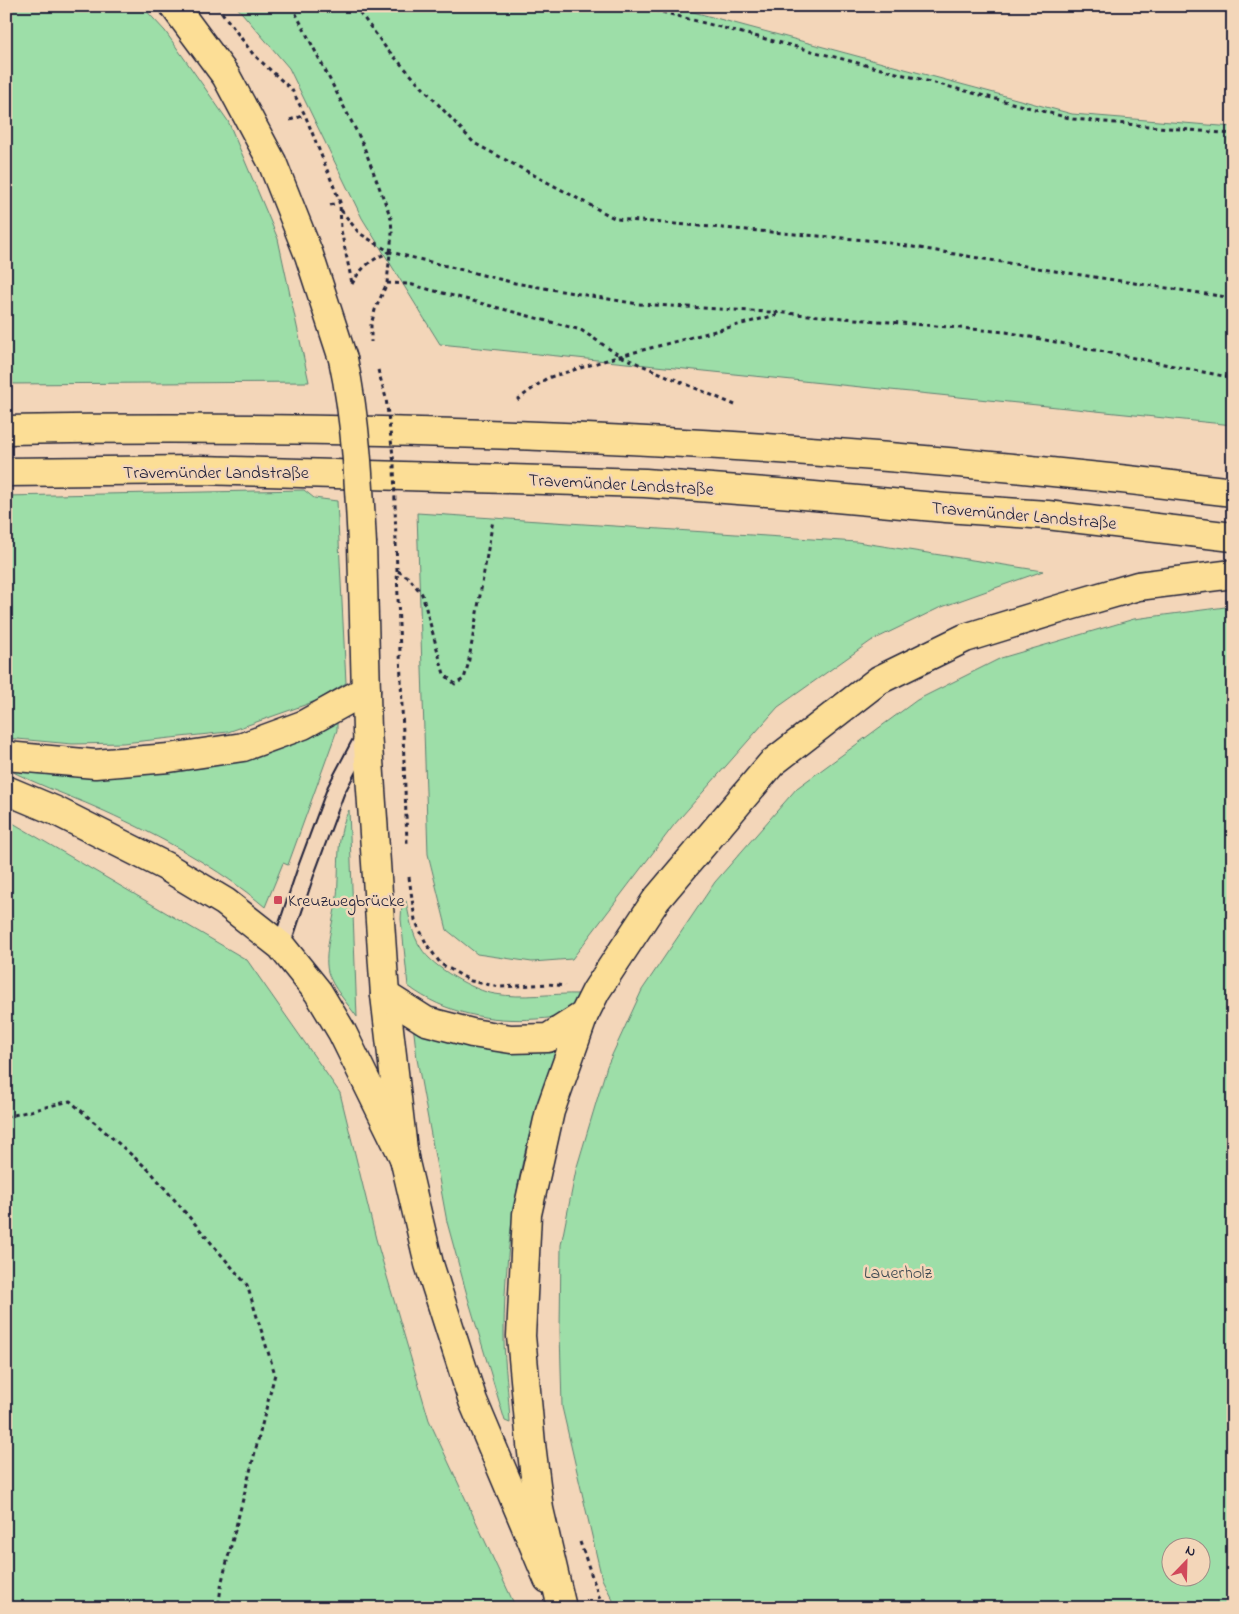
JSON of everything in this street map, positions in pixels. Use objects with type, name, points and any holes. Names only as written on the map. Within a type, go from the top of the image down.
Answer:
[{"type":"main road","points":[[174,6],[226,76],[272,162],[309,255],[343,359],[351,399],[357,456],[362,544],[367,731],[385,995],[404,1158],[429,1264],[473,1401],[561,1608]]},
{"type":"main road","points":[[6,430],[201,428],[394,430],[606,438],[784,448],[940,461],[1233,492]]},
{"type":"main road","name":"Travemünder Landstraße","points":[[6,472],[200,470],[645,483],[1047,515],[1233,536]]},
{"type":"main road","points":[[561,1608],[539,1509],[521,1336],[527,1214],[550,1112],[584,1015],[596,991],[656,900],[772,763],[880,680],[965,638],[1066,607],[1138,586],[1233,574]]},
{"type":"main road","points":[[6,756],[95,764],[169,758],[243,747],[303,725],[366,690]]},
{"type":"main road","points":[[6,790],[56,811],[165,866],[225,902],[281,946],[318,992],[342,1032],[404,1158]]},
{"type":"main road","points":[[385,995],[426,1021],[472,1033],[511,1039],[548,1038],[584,1015]]},
{"type":"lane","points":[[281,946],[336,790],[367,731]]},
{"type":"path","points":[[217,6],[253,54],[292,90],[305,114],[340,202],[341,230],[352,284],[357,274],[365,266],[376,257],[390,252]]},
{"type":"path","points":[[292,6],[362,142],[391,218],[392,232],[387,283],[375,310],[371,325],[371,345]]},
{"type":"path","points":[[355,6],[386,48],[474,143],[616,219],[878,241],[1055,271],[1233,298]]},
{"type":"path","points":[[639,6],[1073,120],[1233,134]]},
{"type":"path","points":[[290,120],[305,114]]},
{"type":"path","points":[[330,205],[340,202]]},
{"type":"path","points":[[341,210],[359,233],[390,252],[515,282],[638,304],[785,312],[1006,332],[1233,378]]},
{"type":"path","points":[[387,283],[409,284],[581,330],[620,356],[735,405]]},
{"type":"path","points":[[516,400],[547,378],[620,356],[785,312]]},
{"type":"path","points":[[376,365],[386,398],[394,464],[407,850]]},
{"type":"path","points":[[398,571],[409,578],[422,594],[444,674],[455,684],[464,679],[468,665],[493,520]]},
{"type":"path","points":[[408,869],[415,920],[427,945],[442,964],[470,981],[500,987],[548,984],[596,991]]},
{"type":"path","points":[[6,1118],[70,1101],[150,1171],[247,1285],[275,1374],[222,1581],[218,1608]]},
{"type":"path","points":[[578,1538],[603,1608]]},
{"type":"green space","points":[[6,6],[142,6],[165,31],[228,121],[278,239],[309,382],[6,384]]},
{"type":"green space","points":[[236,6],[671,6],[1072,114],[1233,127],[1233,425],[440,344],[362,218],[289,68]]},
{"type":"green space","points":[[304,490],[314,498],[337,501],[346,683],[316,701],[228,732],[123,743],[72,744],[6,738],[6,496]]},
{"type":"green space","points":[[417,513],[857,542],[1043,571],[939,608],[871,641],[778,707],[674,825],[572,959],[532,962],[477,954],[447,930],[428,854]]},
{"type":"green space","name":"Lauerholz","points":[[1233,606],[1233,1608],[617,1608],[602,1579],[562,1407],[560,1331],[561,1245],[576,1170],[607,1066],[642,990],[715,882],[797,788],[917,700],[1001,658],[1134,619]]},
{"type":"green space","points":[[337,722],[337,730],[288,865],[283,863],[265,907],[228,879],[168,842],[104,811],[21,776],[6,767],[140,774],[210,767],[264,753],[303,740]]},
{"type":"green space","points":[[349,810],[357,1017],[333,984],[327,964],[328,945],[337,896],[340,841]]},
{"type":"green space","points":[[6,819],[247,960],[340,1093],[376,1239],[429,1420],[516,1608],[6,1608]]},
{"type":"green space","points":[[402,901],[406,901],[413,931],[426,955],[434,963],[465,983],[495,994],[516,996],[580,994],[573,1006],[564,1014],[556,1017],[519,1020],[469,1014],[453,1010],[422,996],[408,986],[401,919]]},
{"type":"green space","points":[[413,1024],[557,1049],[540,1097],[522,1163],[510,1238],[506,1277],[504,1335],[510,1423],[505,1421],[447,1222],[417,1059]]},
{"type":"place","name":"Kreuzwegbrücke","points":[[278,900]]}]
